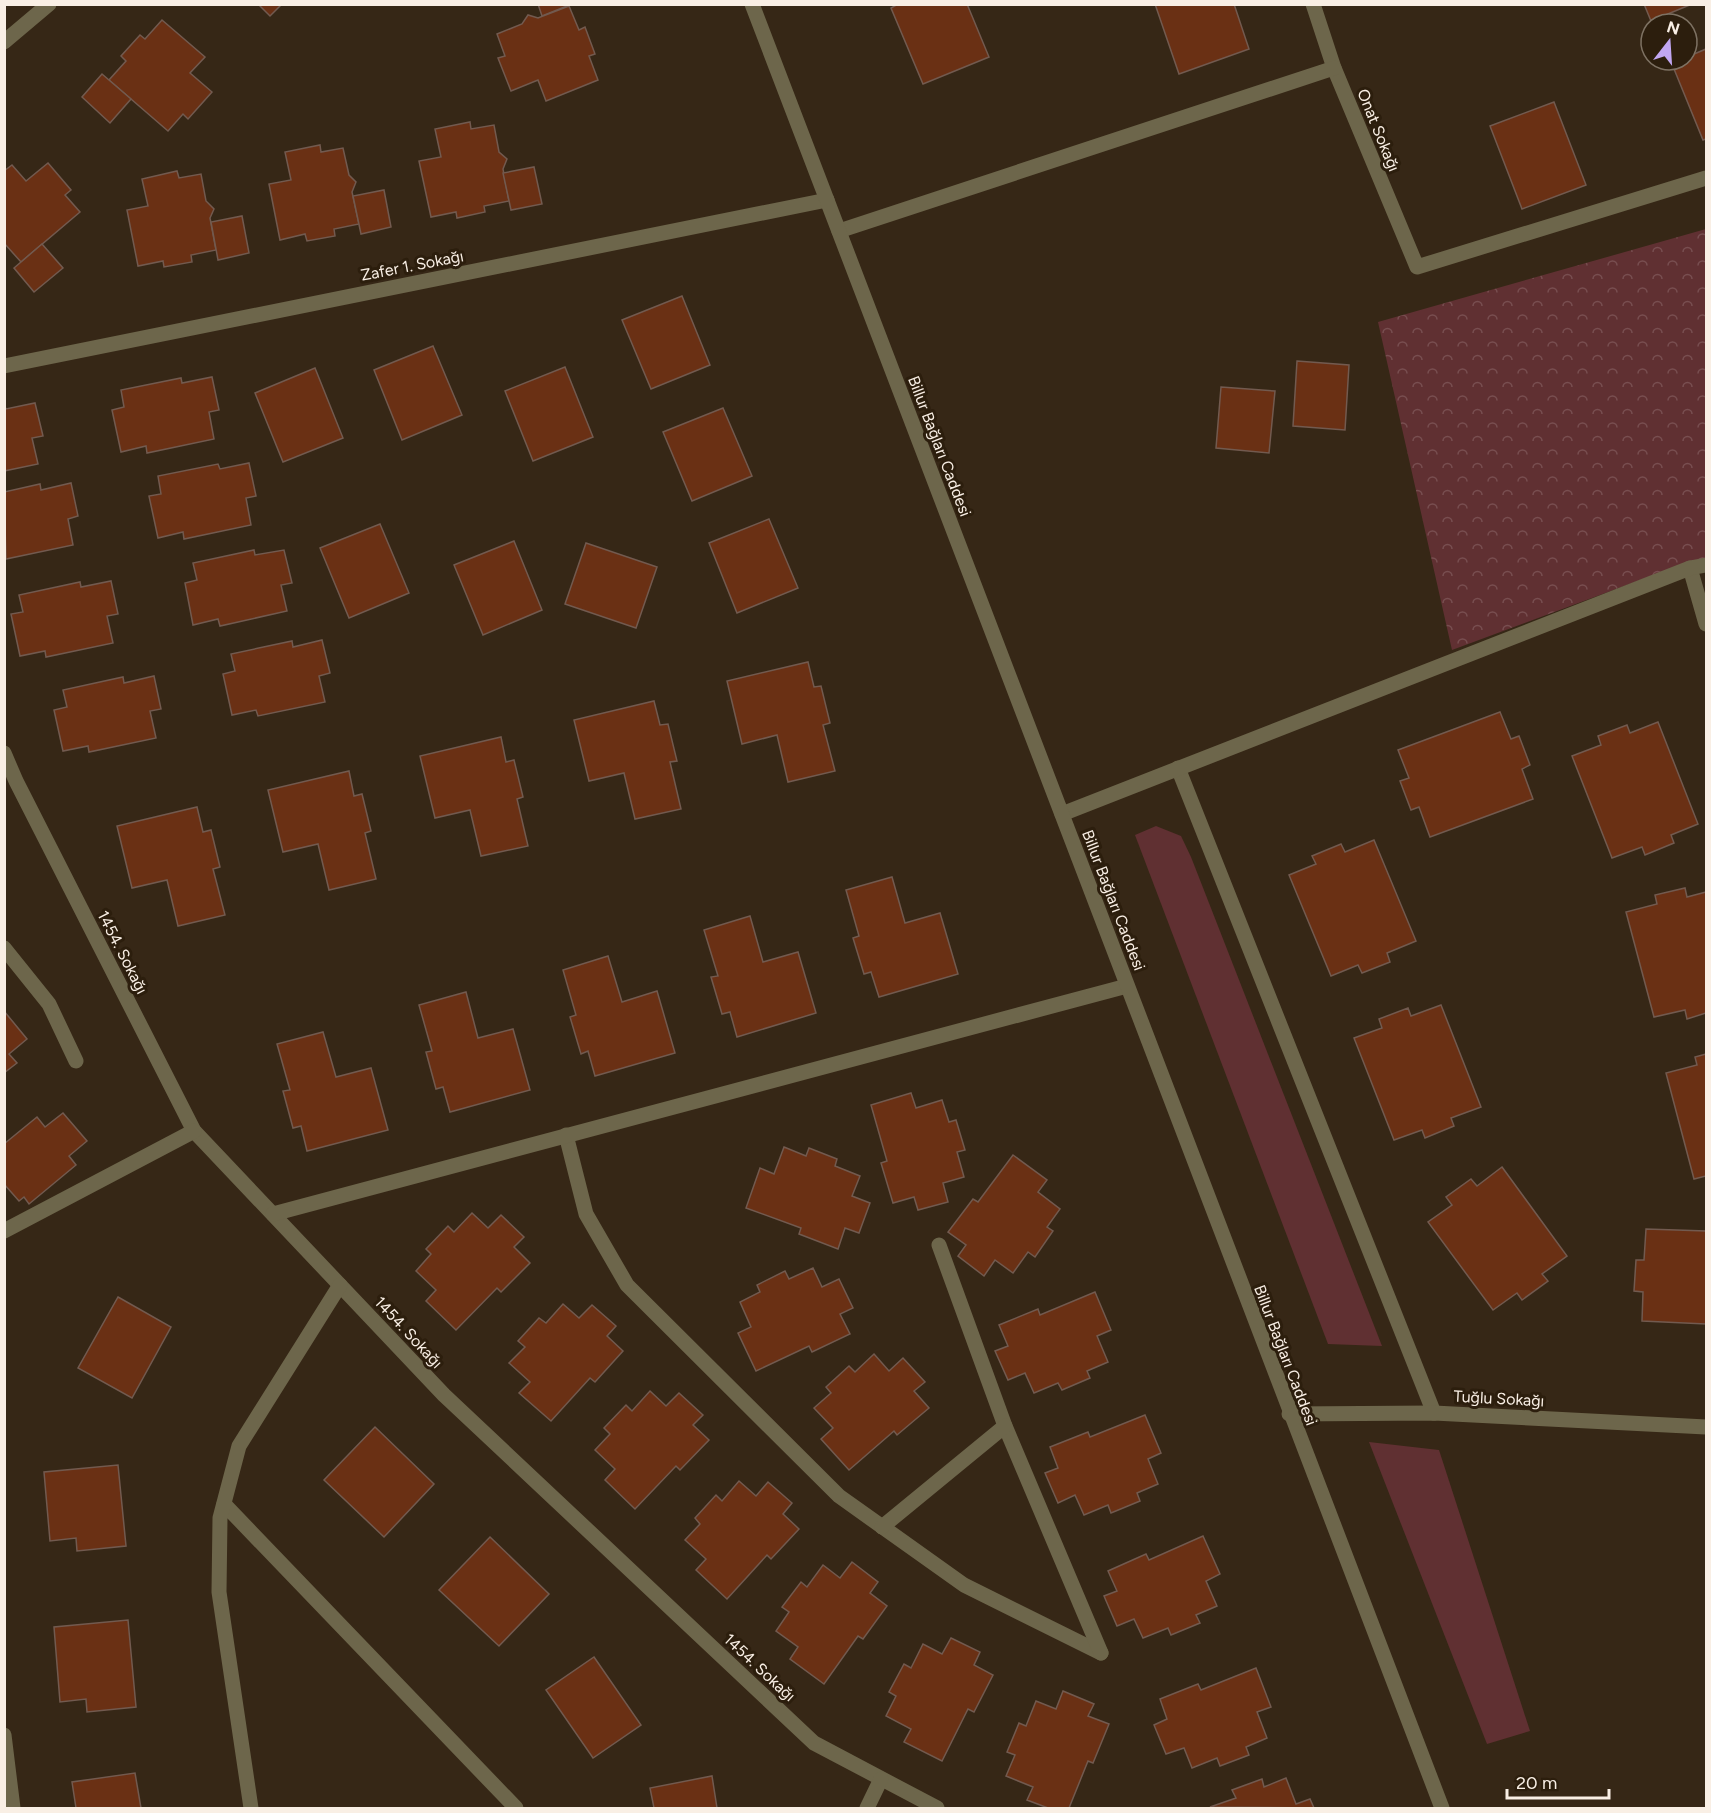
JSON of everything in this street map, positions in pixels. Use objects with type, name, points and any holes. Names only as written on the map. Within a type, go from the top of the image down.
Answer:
[{"type":"street","points":[[4,42],[49,4]]},
{"type":"street","name":"Billur Bağları Caddesi","points":[[752,4],[1289,1414],[1442,1809]]},
{"type":"street","name":"Onat Sokağı","points":[[1313,4],[1334,68],[1417,267],[1707,178]]},
{"type":"street","points":[[839,231],[1334,68]]},
{"type":"street","name":"Zafer 1. Sokağı","points":[[4,366],[826,200]]},
{"type":"street","points":[[1062,814],[1690,568],[1707,565]]},
{"type":"street","points":[[1690,568],[1707,624]]},
{"type":"street","name":"1454. Sokağı","points":[[4,753],[10,784],[194,1131],[444,1395],[814,1743],[937,1809]]},
{"type":"street","points":[[1178,768],[1434,1413]]},
{"type":"street","points":[[4,948],[50,1004],[76,1061]]},
{"type":"street","points":[[273,1214],[1127,986]]},
{"type":"street","points":[[4,1231],[194,1131]]},
{"type":"street","points":[[566,1135],[586,1214],[627,1285],[839,1496],[964,1585],[1101,1653],[1005,1426],[939,1245]]},
{"type":"street","points":[[252,1809],[219,1592],[220,1518],[239,1446],[340,1285]]},
{"type":"street","name":"Tuğlu Sokağı","points":[[1289,1414],[1434,1413],[1707,1427]]},
{"type":"street","points":[[882,1527],[1005,1426]]},
{"type":"street","points":[[224,1504],[516,1809]]},
{"type":"street","points":[[4,1734],[13,1809]]},
{"type":"street","points":[[867,1809],[881,1779]]},
{"type":"green space","points":[[1706,229],[1706,559],[1686,563],[1452,650],[1378,322]]},
{"type":"green space","points":[[1156,826],[1181,836],[1191,857],[1382,1346],[1328,1344],[1135,835]]},
{"type":"green space","points":[[1369,1442],[1439,1450],[1530,1731],[1487,1744]]},
{"type":"building","points":[[258,4],[282,4],[270,16]]},
{"type":"building","points":[[538,4],[572,4],[542,16]]},
{"type":"building","points":[[898,4],[967,4],[989,57],[923,84],[891,8]]},
{"type":"building","points":[[1155,4],[1234,4],[1249,49],[1179,74]]},
{"type":"building","points":[[1644,4],[1692,4],[1673,12],[1647,12]]},
{"type":"building","points":[[569,6],[579,30],[585,27],[595,54],[589,56],[598,80],[546,101],[538,80],[511,91],[498,58],[505,56],[497,34],[522,24],[528,15],[538,18]]},
{"type":"building","points":[[162,20],[205,57],[190,73],[212,92],[188,119],[183,114],[168,131],[109,80],[126,61],[121,56],[140,35],[145,39]]},
{"type":"building","points":[[1706,49],[1706,139],[1703,140],[1675,72],[1699,72],[1699,52]]},
{"type":"building","points":[[102,74],[131,99],[110,123],[82,97]]},
{"type":"building","points":[[1554,102],[1586,185],[1522,209],[1490,126]]},
{"type":"building","points":[[470,122],[471,129],[494,125],[499,152],[507,159],[503,169],[509,201],[484,206],[485,212],[457,218],[456,212],[431,217],[419,161],[441,157],[435,129]]},
{"type":"building","points":[[320,145],[321,152],[343,148],[349,175],[356,182],[352,192],[359,224],[334,229],[335,236],[307,241],[305,234],[280,240],[269,184],[291,180],[285,152]]},
{"type":"building","points":[[48,163],[71,190],[65,195],[80,212],[21,262],[4,243],[4,171],[12,165],[26,181]]},
{"type":"building","points":[[534,167],[542,204],[511,210],[503,173]]},
{"type":"building","points":[[177,171],[179,178],[201,174],[206,201],[214,209],[210,218],[216,250],[191,255],[192,262],[164,267],[163,261],[138,266],[127,210],[148,206],[142,179]]},
{"type":"building","points":[[384,190],[391,227],[361,234],[353,196]]},
{"type":"building","points":[[242,216],[249,253],[218,260],[211,222]]},
{"type":"building","points":[[42,244],[63,268],[34,292],[14,268]]},
{"type":"building","points":[[682,296],[710,365],[651,389],[622,320]]},
{"type":"building","points":[[433,346],[462,415],[402,440],[374,370]]},
{"type":"building","points":[[1297,361],[1349,365],[1345,430],[1293,426]]},
{"type":"building","points":[[565,367],[593,437],[533,461],[505,391]]},
{"type":"building","points":[[315,368],[343,438],[283,462],[255,393]]},
{"type":"building","points":[[212,377],[219,410],[209,412],[214,439],[147,453],[146,446],[121,452],[112,410],[124,407],[121,390],[181,378],[182,383]]},
{"type":"building","points":[[1221,387],[1275,391],[1269,453],[1216,448]]},
{"type":"building","points":[[35,403],[43,436],[32,438],[38,464],[4,471],[4,404],[6,409]]},
{"type":"building","points":[[723,408],[752,476],[692,501],[663,432]]},
{"type":"building","points":[[249,463],[256,496],[246,498],[251,525],[184,539],[183,532],[158,538],[149,496],[161,494],[158,476],[218,464],[220,469]]},
{"type":"building","points":[[71,483],[78,516],[68,519],[73,545],[6,559],[4,492],[40,484],[41,490]]},
{"type":"building","points":[[769,519],[798,588],[737,613],[709,543]]},
{"type":"building","points":[[380,524],[409,593],[349,618],[320,548]]},
{"type":"building","points":[[514,541],[542,610],[483,635],[454,565]]},
{"type":"building","points":[[586,543],[657,567],[636,628],[565,604]]},
{"type":"building","points":[[254,550],[255,555],[284,550],[292,583],[281,585],[287,611],[220,626],[218,619],[193,625],[185,583],[197,580],[193,563]]},
{"type":"building","points":[[111,581],[118,614],[107,616],[113,643],[46,657],[45,651],[20,656],[11,614],[23,612],[19,595],[80,582],[81,587]]},
{"type":"building","points":[[322,640],[330,673],[319,676],[325,702],[258,716],[256,710],[232,715],[223,674],[235,671],[231,654],[292,641],[293,647]]},
{"type":"building","points":[[808,662],[814,687],[821,686],[830,723],[823,725],[835,771],[788,782],[777,735],[742,744],[727,681]]},
{"type":"building","points":[[154,676],[161,709],[150,711],[156,738],[89,752],[88,746],[63,751],[54,710],[67,707],[63,690],[123,677],[124,683]]},
{"type":"building","points":[[654,701],[660,725],[668,724],[677,761],[670,762],[681,809],[635,819],[624,773],[589,781],[574,720]]},
{"type":"building","points":[[1500,712],[1511,739],[1519,736],[1530,765],[1522,769],[1533,799],[1430,837],[1419,807],[1411,810],[1400,781],[1409,778],[1398,750]]},
{"type":"building","points":[[1658,722],[1698,824],[1671,835],[1674,843],[1645,855],[1642,847],[1612,858],[1572,756],[1601,745],[1598,736],[1627,725],[1630,733]]},
{"type":"building","points":[[501,737],[506,762],[514,760],[523,797],[517,799],[528,846],[481,856],[470,810],[435,818],[420,756]]},
{"type":"building","points":[[349,771],[354,796],[362,794],[371,831],[365,833],[376,879],[329,890],[318,844],[283,852],[268,790]]},
{"type":"building","points":[[197,807],[203,832],[211,830],[220,867],[213,869],[225,915],[178,926],[167,880],[132,888],[117,826]]},
{"type":"building","points":[[1374,840],[1416,941],[1387,953],[1390,962],[1362,973],[1358,965],[1331,976],[1289,875],[1316,864],[1312,856],[1341,844],[1345,852]]},
{"type":"building","points":[[892,877],[905,923],[940,913],[958,974],[879,997],[871,972],[864,974],[853,938],[859,936],[846,890]]},
{"type":"building","points":[[1685,888],[1687,897],[1706,892],[1706,1013],[1687,1019],[1685,1010],[1654,1017],[1626,912],[1657,904],[1655,895]]},
{"type":"building","points":[[750,916],[763,962],[798,952],[816,1013],[737,1037],[730,1012],[722,1014],[711,977],[718,976],[704,930]]},
{"type":"building","points":[[608,956],[622,1002],[657,991],[675,1053],[595,1076],[588,1051],[581,1054],[570,1017],[576,1015],[563,970]]},
{"type":"building","points":[[466,992],[478,1038],[513,1029],[530,1090],[450,1112],[443,1087],[436,1089],[426,1052],[432,1051],[419,1005]]},
{"type":"building","points":[[1441,1005],[1481,1107],[1451,1118],[1454,1126],[1425,1138],[1422,1130],[1394,1140],[1354,1038],[1382,1028],[1379,1019],[1408,1008],[1411,1016]]},
{"type":"building","points":[[4,1011],[27,1039],[9,1054],[17,1063],[4,1073]]},
{"type":"building","points":[[323,1032],[336,1077],[371,1068],[388,1130],[307,1151],[301,1126],[293,1128],[283,1091],[290,1090],[277,1044]]},
{"type":"building","points":[[1706,1054],[1706,1176],[1694,1179],[1666,1073],[1697,1065],[1695,1057]]},
{"type":"building","points":[[911,1093],[916,1108],[942,1100],[949,1122],[956,1120],[965,1150],[957,1152],[964,1177],[943,1183],[948,1202],[918,1210],[914,1197],[893,1203],[881,1163],[887,1161],[871,1105]]},
{"type":"building","points":[[63,1113],[87,1141],[69,1156],[76,1165],[29,1204],[24,1197],[19,1201],[4,1184],[4,1144],[37,1117],[45,1127]]},
{"type":"building","points":[[784,1147],[806,1156],[809,1148],[837,1159],[835,1166],[860,1176],[852,1196],[870,1203],[859,1233],[845,1228],[838,1249],[799,1234],[801,1228],[746,1208],[760,1168],[774,1174]]},
{"type":"building","points":[[1013,1155],[1047,1180],[1038,1192],[1060,1209],[1047,1227],[1053,1231],[1035,1257],[1028,1252],[1013,1273],[995,1260],[984,1276],[958,1256],[966,1245],[948,1232],[973,1199],[978,1202]]},
{"type":"building","points":[[1502,1167],[1567,1256],[1542,1274],[1548,1281],[1522,1300],[1517,1293],[1493,1310],[1428,1222],[1452,1205],[1446,1197],[1471,1179],[1477,1186]]},
{"type":"building","points":[[472,1213],[488,1228],[501,1215],[524,1237],[514,1247],[530,1263],[501,1292],[497,1288],[456,1330],[426,1301],[436,1290],[416,1271],[431,1254],[426,1249],[448,1226],[454,1232]]},
{"type":"building","points":[[1646,1229],[1706,1231],[1706,1324],[1642,1321],[1643,1292],[1634,1291],[1636,1260],[1644,1260]]},
{"type":"building","points":[[813,1268],[822,1287],[839,1279],[853,1308],[840,1314],[850,1334],[812,1352],[809,1346],[756,1371],[738,1333],[751,1327],[740,1302],[760,1292],[757,1285],[785,1271],[789,1279]]},
{"type":"building","points":[[1095,1292],[1111,1330],[1097,1336],[1108,1362],[1087,1371],[1090,1378],[1062,1390],[1058,1383],[1034,1393],[1025,1373],[1008,1380],[995,1351],[1008,1346],[999,1325],[1038,1309],[1040,1315]]},
{"type":"building","points":[[118,1297],[171,1327],[132,1398],[78,1368]]},
{"type":"building","points":[[563,1304],[579,1318],[592,1305],[616,1326],[607,1336],[623,1351],[595,1382],[590,1378],[551,1421],[519,1393],[530,1382],[509,1363],[525,1347],[518,1341],[539,1318],[546,1323]]},
{"type":"building","points":[[874,1354],[889,1371],[903,1358],[925,1382],[914,1391],[929,1408],[897,1435],[894,1431],[849,1470],[821,1439],[833,1428],[814,1408],[831,1393],[826,1387],[849,1366],[855,1372]]},
{"type":"building","points":[[650,1391],[666,1406],[679,1393],[703,1415],[693,1425],[709,1440],[680,1470],[676,1466],[635,1509],[605,1480],[615,1469],[595,1450],[610,1434],[604,1428],[626,1405],[632,1411]]},
{"type":"building","points":[[1145,1415],[1161,1453],[1148,1459],[1158,1484],[1137,1493],[1140,1501],[1111,1513],[1108,1505],[1084,1515],[1075,1495],[1058,1503],[1045,1473],[1058,1468],[1050,1447],[1088,1432],[1090,1437]]},
{"type":"building","points":[[375,1427],[434,1484],[384,1537],[324,1480]]},
{"type":"building","points":[[118,1465],[126,1546],[77,1551],[76,1538],[50,1541],[44,1472]]},
{"type":"building","points":[[739,1481],[756,1496],[768,1482],[792,1503],[783,1514],[799,1529],[771,1559],[767,1555],[727,1599],[696,1570],[706,1559],[685,1540],[700,1524],[695,1518],[716,1495],[722,1501]]},
{"type":"building","points":[[1203,1536],[1220,1574],[1206,1581],[1217,1606],[1196,1615],[1200,1623],[1171,1635],[1168,1628],[1143,1638],[1134,1619],[1117,1626],[1104,1596],[1117,1591],[1108,1571],[1146,1554],[1149,1560]]},
{"type":"building","points":[[490,1537],[549,1594],[499,1646],[439,1590]]},
{"type":"building","points":[[852,1562],[878,1582],[870,1593],[887,1606],[863,1639],[858,1636],[824,1684],[790,1659],[798,1647],[776,1631],[789,1612],[782,1607],[801,1582],[807,1587],[823,1565],[840,1578]]},
{"type":"building","points":[[128,1620],[136,1707],[87,1712],[86,1699],[60,1702],[54,1627]]},
{"type":"building","points":[[951,1638],[980,1652],[974,1665],[993,1675],[974,1712],[968,1709],[942,1761],[904,1742],[911,1729],[886,1716],[896,1696],[889,1692],[904,1664],[911,1668],[923,1644],[942,1654]]},
{"type":"building","points":[[594,1657],[641,1725],[593,1758],[546,1690]]},
{"type":"building","points":[[1256,1668],[1271,1707],[1257,1712],[1267,1738],[1246,1747],[1249,1755],[1220,1766],[1217,1758],[1192,1768],[1184,1748],[1166,1754],[1154,1725],[1167,1719],[1160,1699],[1198,1684],[1201,1690]]},
{"type":"building","points":[[1063,1691],[1094,1704],[1088,1716],[1109,1724],[1093,1763],[1088,1761],[1069,1808],[1048,1808],[1027,1800],[1033,1787],[1006,1776],[1015,1755],[1007,1752],[1019,1723],[1026,1726],[1036,1701],[1056,1709]]},
{"type":"building","points":[[135,1773],[141,1808],[76,1808],[72,1782]]},
{"type":"building","points":[[712,1776],[717,1808],[654,1808],[650,1788]]},
{"type":"building","points":[[1286,1778],[1296,1804],[1310,1799],[1314,1808],[1210,1807],[1236,1798],[1232,1790],[1262,1779],[1264,1787]]}]
